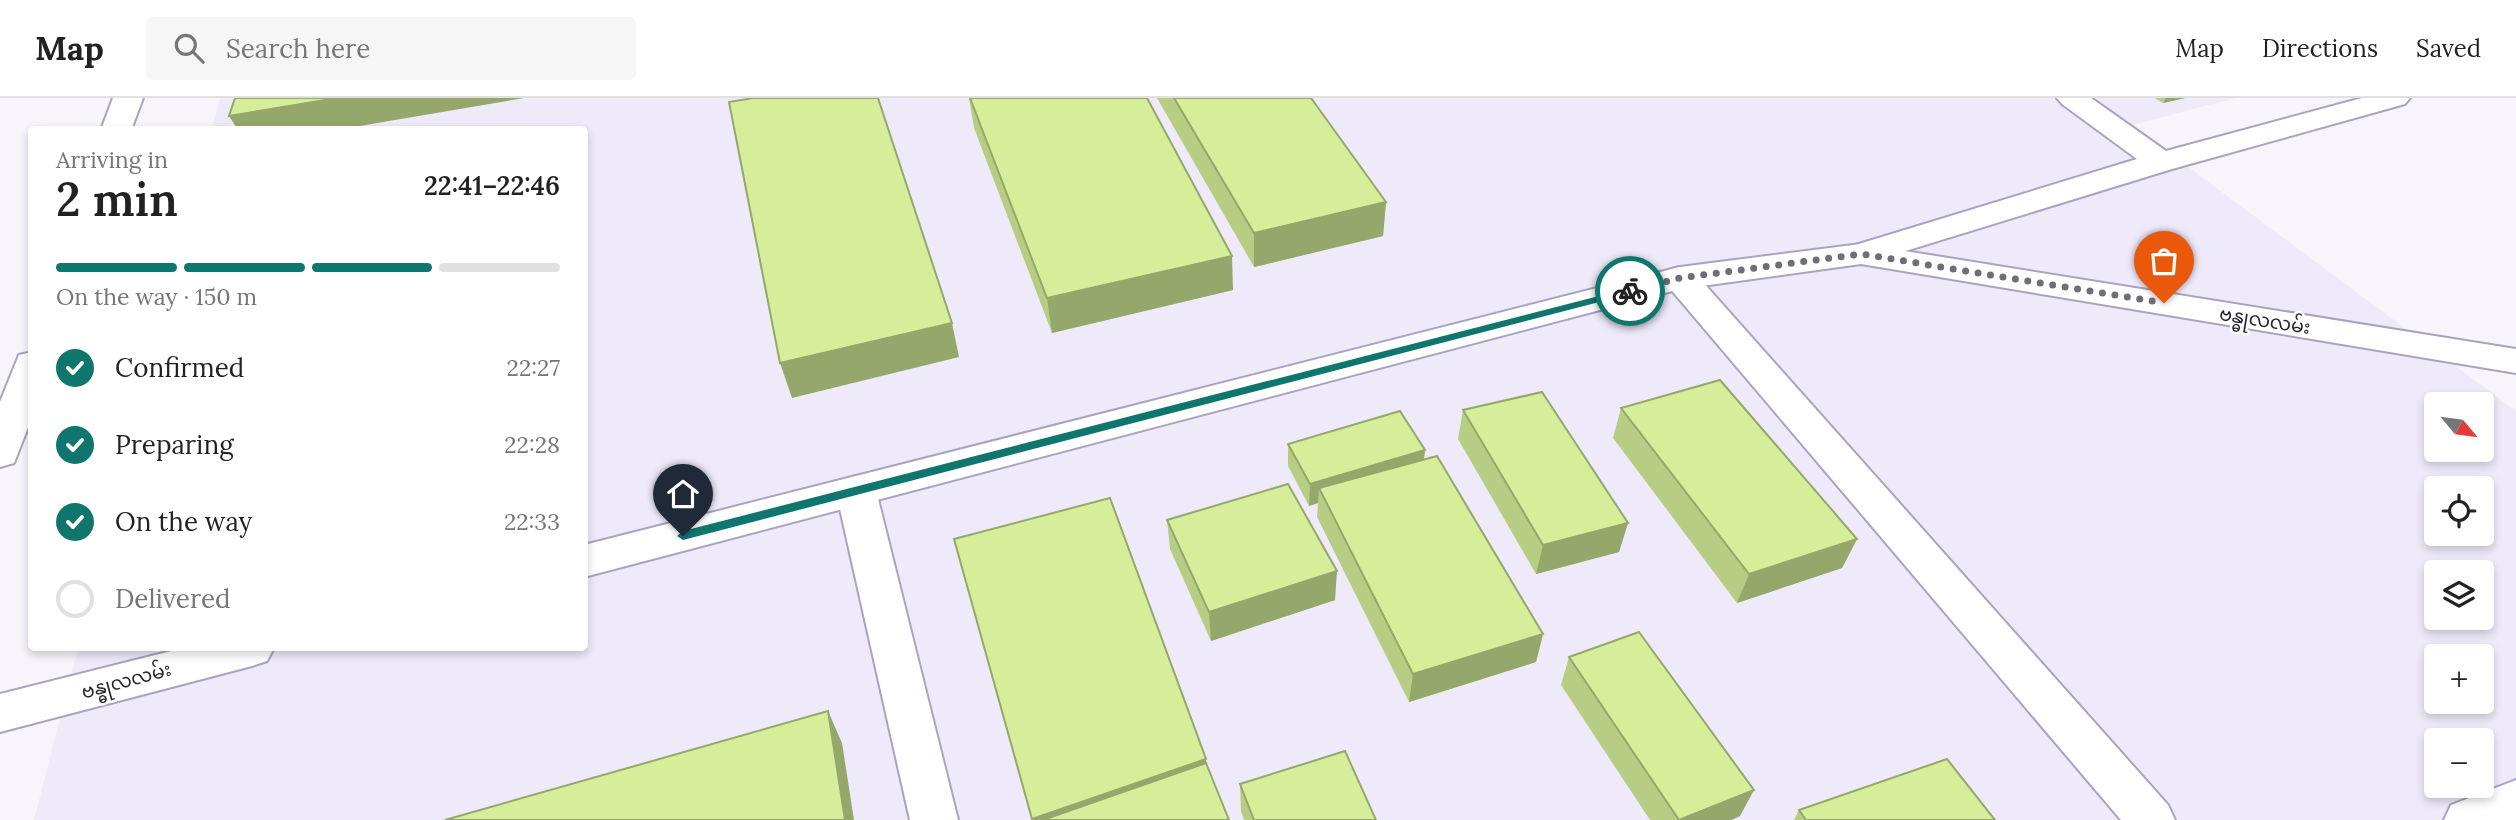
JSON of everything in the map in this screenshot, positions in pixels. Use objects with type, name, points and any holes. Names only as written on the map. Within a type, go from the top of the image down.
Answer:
[{"type":"street","points":[[118,126],[128,98]]},
{"type":"street","points":[[2072,98],[2161,162]]},
{"type":"street","points":[[1861,254],[2161,162],[2395,98]]},
{"type":"street","name":"ဗန္ဓုလလမ်း","points":[[588,560],[1680,278],[1861,254],[2508,365]]},
{"type":"street","points":[[1680,278],[2151,820]]},
{"type":"street","points":[[3,434],[28,374]]},
{"type":"street","points":[[856,491],[934,820]]},
{"type":"street","name":"ဗန္ဓုလလမ်း","points":[[0,713],[240,651]]},
{"type":"street","points":[[2468,820],[2516,801]]},
{"type":"shaded area","points":[[220,98],[2236,98],[2132,125],[2490,392],[2424,392],[2424,462],[2494,462],[2494,395],[2516,411],[2516,820],[34,820],[77,651],[588,651],[588,126],[213,126]]},
{"type":"building","points":[[235,98],[337,98],[229,116]]},
{"type":"building","points":[[753,98],[878,98],[952,323],[780,363],[729,102]]},
{"type":"building","points":[[970,98],[1147,98],[1232,256],[1047,298]]},
{"type":"building","points":[[1174,98],[1311,98],[1386,202],[1254,233]]},
{"type":"building","points":[[1720,380],[1857,539],[1749,574],[1621,408]]},
{"type":"building","points":[[1542,392],[1628,523],[1543,545],[1463,410]]},
{"type":"building","points":[[1400,411],[1425,450],[1310,484],[1288,444]]},
{"type":"building","points":[[1437,456],[1543,634],[1413,674],[1319,488]]},
{"type":"building","points":[[1288,484],[1337,571],[1209,612],[1167,520]]},
{"type":"building","points":[[1110,498],[1206,759],[1032,819],[954,539]]},
{"type":"building","points":[[1639,632],[1754,790],[1679,820],[1569,657]]},
{"type":"building","points":[[828,711],[845,820],[445,820]]},
{"type":"building","points":[[1345,751],[1376,820],[1254,820],[1240,784]]},
{"type":"building","points":[[1947,759],[1995,820],[1806,820],[1799,810]]},
{"type":"building","points":[[1206,763],[1229,820],[1043,820]]},
{"type":"way so far","points":[[1630,291],[1680,278],[1861,254],[2164,303]]},
{"type":"route","points":[[683,536],[1630,291]]}]
